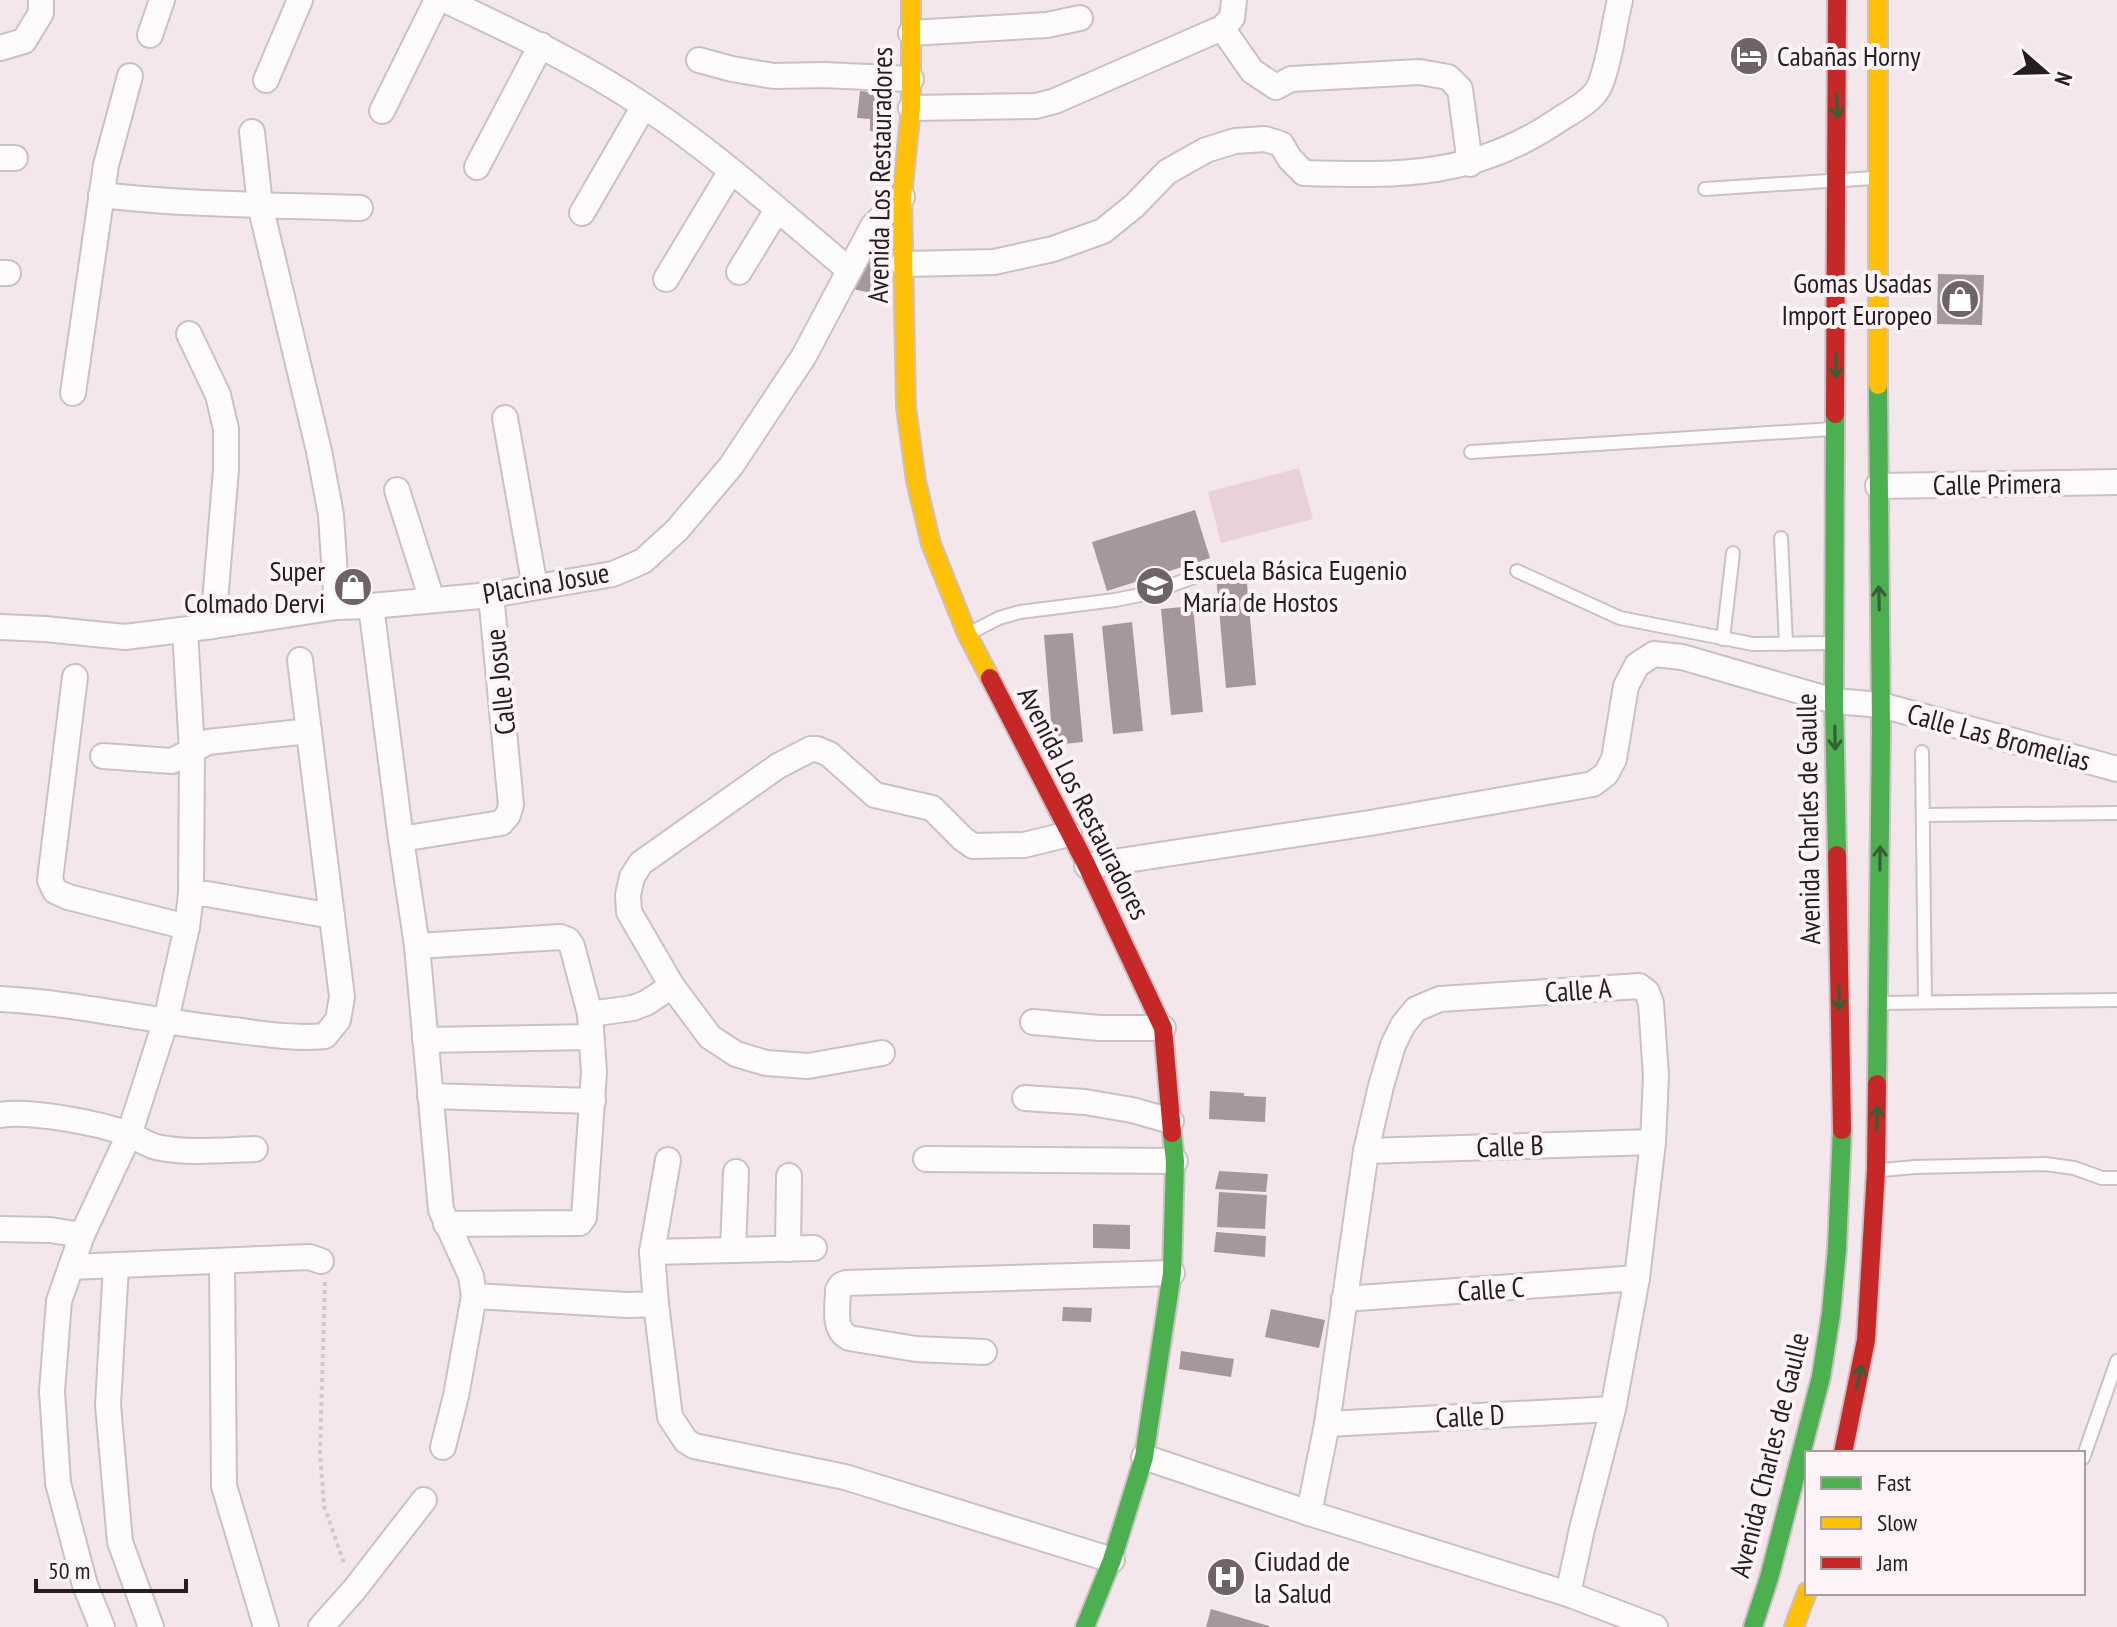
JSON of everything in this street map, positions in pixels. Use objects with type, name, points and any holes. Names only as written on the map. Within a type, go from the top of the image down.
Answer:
[{"type":"main road","name":"Avenida Los Restauradores","points":[[911,0],[911,108],[902,197],[906,407],[916,481],[931,544],[967,634],[1087,866],[1163,1028],[1175,1161],[1172,1273],[1144,1457],[1112,1560],[1085,1627]]},
{"type":"main road","name":"Avenida Charles de Gaulle","points":[[1753,1627],[1769,1578],[1821,1377],[1837,1249],[1842,1129],[1834,701],[1837,0]]},
{"type":"main road","points":[[1843,1451],[1866,1340],[1876,1170],[1881,705],[1878,0]]},
{"type":"main road","points":[[1794,1627],[1806,1595]]},
{"type":"street","points":[[0,48],[24,41],[41,13],[41,0]]},
{"type":"street","points":[[150,35],[162,0]]},
{"type":"street","points":[[266,80],[300,0]]},
{"type":"street","points":[[382,111],[437,0]]},
{"type":"street","points":[[445,0],[541,45],[644,106],[731,171],[849,270]]},
{"type":"street","points":[[911,108],[1045,104],[1222,28],[1232,18],[1234,0]]},
{"type":"street","points":[[903,264],[994,262],[1053,249],[1103,231],[1134,206],[1167,172],[1206,150],[1235,141],[1265,139],[1281,144],[1304,173],[1394,175],[1470,164],[1534,137],[1596,92],[1602,79],[1620,0]]},
{"type":"street","points":[[911,33],[1047,25],[1080,18]]},
{"type":"street","points":[[1222,28],[1252,71],[1276,87],[1291,79],[1420,72],[1448,77],[1460,89],[1470,164]]},
{"type":"street","points":[[477,167],[541,45]]},
{"type":"street","points":[[699,60],[774,76],[911,79]]},
{"type":"street","points":[[73,393],[101,195],[130,76]]},
{"type":"street","points":[[582,213],[644,106]]},
{"type":"street","points":[[252,132],[260,205],[319,451],[331,515],[337,607]]},
{"type":"street","points":[[666,279],[731,171]]},
{"type":"street","points":[[101,195],[360,208]]},
{"type":"street","name":"Placina Josue","points":[[0,627],[125,637],[337,607],[491,595],[613,574],[643,561],[677,530],[731,466],[804,356],[873,226],[902,197]]},
{"type":"street","points":[[739,272],[777,210]]},
{"type":"street","points":[[189,334],[218,395],[226,429],[226,469],[213,626]]},
{"type":"street","points":[[505,418],[535,587]]},
{"type":"street","name":"Calle Primera","points":[[1878,486],[2117,482]]},
{"type":"street","points":[[397,490],[432,600]]},
{"type":"street","name":"Calle Josue","points":[[401,839],[501,823],[508,815],[511,805],[509,770],[491,595]]},
{"type":"street","points":[[371,606],[417,946],[441,1210],[471,1276],[474,1296],[459,1383],[443,1447]]},
{"type":"street","points":[[102,1627],[85,1585],[58,1483],[52,1391],[59,1301],[82,1235],[129,1135],[166,1020],[187,927],[191,894],[192,751],[185,630]]},
{"type":"street","name":"Calle Las Bromelias","points":[[1087,866],[1370,823],[1593,784],[1606,774],[1614,759],[1626,686],[1637,665],[1654,654],[1682,657],[1834,701],[1881,705],[2117,769]]},
{"type":"street","points":[[0,999],[69,1005],[185,1025],[300,1038],[325,1036],[338,1020],[342,997],[300,660]]},
{"type":"street","points":[[75,677],[50,880],[55,891],[68,897],[187,927]]},
{"type":"street","points":[[103,756],[172,761],[208,742],[309,731]]},
{"type":"street","points":[[882,1053],[808,1066],[766,1063],[736,1054],[710,1037],[672,986],[629,912],[628,895],[632,877],[641,863],[778,766],[811,749],[829,754],[875,795],[932,808],[973,846],[1024,845],[1069,834]]},
{"type":"street","points":[[191,894],[207,894],[332,916]]},
{"type":"street","points":[[417,946],[561,937],[568,940],[591,1026],[593,1101],[582,1221],[446,1224]]},
{"type":"street","points":[[425,1040],[591,1026],[646,1003],[672,986]]},
{"type":"street","name":"Calle A","points":[[1309,1513],[1327,1424],[1366,1151],[1393,1045],[1403,1025],[1416,1009],[1440,999],[1639,986],[1647,992],[1651,1003],[1656,1076],[1653,1142],[1637,1278],[1613,1409],[1568,1594]]},
{"type":"street","points":[[1033,1022],[1100,1028],[1163,1028]]},
{"type":"street","points":[[430,1096],[593,1101]]},
{"type":"street","points":[[1025,1098],[1085,1102],[1171,1121]]},
{"type":"street","points":[[0,1115],[36,1115],[105,1127],[152,1146],[175,1151],[255,1149]]},
{"type":"street","name":"Calle B","points":[[1366,1151],[1653,1142]]},
{"type":"street","points":[[926,1159],[1175,1161]]},
{"type":"street","points":[[668,1160],[652,1252],[656,1304],[670,1417],[690,1444],[845,1477],[1112,1560]]},
{"type":"street","points":[[733,1250],[736,1172]]},
{"type":"street","points":[[788,1249],[789,1176]]},
{"type":"street","points":[[0,1229],[50,1230],[82,1235]]},
{"type":"street","points":[[652,1252],[814,1248]]},
{"type":"street","points":[[71,1267],[309,1257],[321,1261]]},
{"type":"street","points":[[222,1261],[224,1486],[266,1627]]},
{"type":"street","points":[[116,1266],[108,1405],[120,1542],[151,1627]]},
{"type":"street","points":[[984,1352],[916,1349],[849,1338],[838,1327],[838,1290],[846,1283],[1172,1273]]},
{"type":"street","name":"Calle C","points":[[1344,1299],[1637,1278]]},
{"type":"street","points":[[474,1296],[656,1304]]},
{"type":"street","name":"Calle D","points":[[1327,1424],[1613,1409]]},
{"type":"street","points":[[1144,1457],[1309,1513],[1568,1594],[1655,1627]]},
{"type":"street","points":[[321,1627],[424,1500]]},
{"type":"lane","points":[[1705,189],[1878,178]]},
{"type":"lane","points":[[1471,452],[1835,429]]},
{"type":"lane","points":[[1781,538],[1786,644]]},
{"type":"lane","points":[[1723,639],[1733,553]]},
{"type":"lane","points":[[1517,571],[1620,618],[1753,644],[1834,643]]},
{"type":"lane","points":[[967,634],[999,618],[1020,612],[1150,593],[1208,572]]},
{"type":"lane","points":[[1922,752],[1925,1002]]},
{"type":"lane","points":[[1923,815],[2117,813]]},
{"type":"lane","points":[[1878,1003],[2117,1000]]},
{"type":"lane","points":[[1876,1170],[2045,1164],[2074,1168],[2102,1178],[2117,1178]]},
{"type":"lane","points":[[2085,1452],[2117,1361]]},
{"type":"path","points":[[321,1261],[326,1272],[320,1452],[324,1506],[354,1590]]},
{"type":"shaded area","points":[[1299,468],[1313,519],[1221,543],[1208,492]]},
{"type":"building","points":[[860,91],[892,94],[888,132],[870,131],[870,119],[857,118]]},
{"type":"building","points":[[876,235],[885,236],[884,296],[853,289]]},
{"type":"building","name":"Gomas Usadas Import Europeo","points":[[1938,274],[1984,275],[1982,325],[1937,324]]},
{"type":"building","points":[[1195,510],[1210,558],[1107,591],[1092,542]]},
{"type":"building","points":[[1246,572],[1256,685],[1226,688],[1216,575]]},
{"type":"building","name":"Super Colmado Dervi","points":[[345,580],[360,580],[360,598],[350,598],[345,593]]},
{"type":"building","points":[[1193,606],[1203,712],[1171,715],[1161,609]]},
{"type":"building","points":[[1132,622],[1143,731],[1113,734],[1102,626]]},
{"type":"building","points":[[1073,633],[1083,742],[1053,745],[1044,635]]},
{"type":"building","points":[[1210,1091],[1266,1097],[1265,1122],[1209,1119]]},
{"type":"building","points":[[1219,1171],[1268,1174],[1266,1192],[1215,1189]]},
{"type":"building","points":[[1219,1192],[1267,1195],[1265,1229],[1217,1227]]},
{"type":"building","points":[[1093,1224],[1130,1225],[1130,1249],[1093,1248]]},
{"type":"building","points":[[1216,1232],[1266,1236],[1265,1257],[1214,1252]]},
{"type":"building","points":[[1063,1307],[1092,1308],[1091,1322],[1062,1321]]},
{"type":"building","points":[[1271,1309],[1325,1320],[1319,1348],[1265,1337]]},
{"type":"building","points":[[1181,1351],[1234,1359],[1231,1377],[1179,1369]]},
{"type":"building","points":[[1211,1609],[1269,1626],[1269,1627],[1206,1627]]},
{"type":"traffic: fast","points":[[1877,1084],[1881,730],[1878,385]]},
{"type":"traffic: fast","points":[[1835,414],[1837,855]]},
{"type":"traffic: fast","points":[[1753,1627],[1769,1578],[1821,1377],[1837,1249],[1842,1130]]},
{"type":"traffic: fast","points":[[1085,1627],[1112,1560],[1144,1457],[1172,1273],[1175,1161],[1172,1133]]},
{"type":"traffic: slow","points":[[911,0],[911,108],[902,197],[906,407],[916,481],[931,544],[967,634],[990,678]]},
{"type":"traffic: slow","points":[[1878,0],[1878,385]]},
{"type":"traffic: slow","points":[[1794,1627],[1806,1595]]},
{"type":"traffic: jam","points":[[1835,414],[1837,0]]},
{"type":"traffic: jam","points":[[990,678],[1087,866],[1163,1028],[1172,1133]]},
{"type":"traffic: jam","points":[[1837,855],[1842,1130]]},
{"type":"traffic: jam","points":[[1843,1451],[1866,1340],[1876,1170],[1877,1084]]},
{"type":"place","name":"Cabañas Horny","points":[[1749,56]]},
{"type":"place","name":"Gomas Usadas Import Europeo","points":[[1960,299]]},
{"type":"place","name":"Escuela Básica Eugenio María de Hostos","points":[[1155,586]]},
{"type":"place","name":"Super Colmado Dervi","points":[[353,587]]},
{"type":"place","name":"Ciudad de la Salud","points":[[1226,1577]]}]
